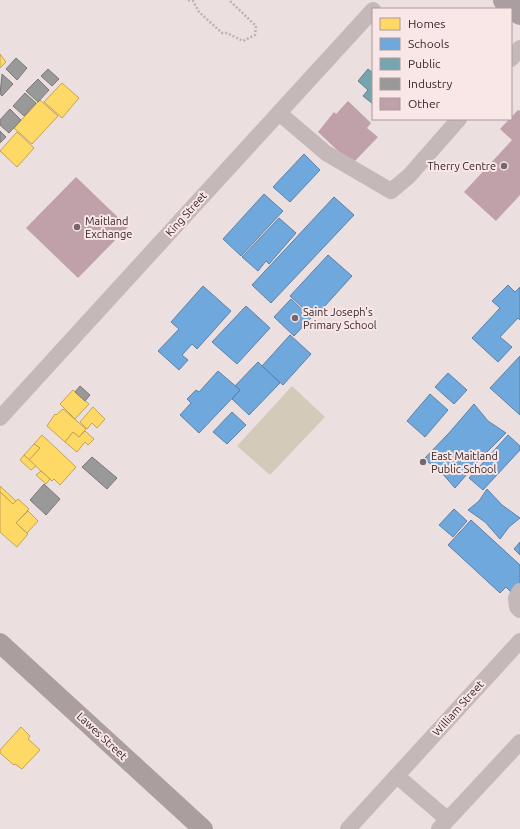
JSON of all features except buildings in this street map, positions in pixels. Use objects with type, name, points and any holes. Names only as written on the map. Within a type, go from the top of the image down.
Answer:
[{"type":"highway","points":[[504,0],[520,14]]},
{"type":"main road","name":"Lawes Street","points":[[0,643],[203,829]]},
{"type":"street","name":"King Street","points":[[374,8],[382,0]]},
{"type":"street","name":"King Street","points":[[0,418],[372,10]]},
{"type":"street","points":[[512,58],[520,48]]},
{"type":"street","points":[[279,113],[326,153],[391,190],[409,176],[458,120]]},
{"type":"street","points":[[520,591],[516,598],[517,607],[520,610]]},
{"type":"street","name":"William Street","points":[[348,829],[520,641]]},
{"type":"street","points":[[397,776],[443,824],[520,742]]},
{"type":"path","points":[[188,0],[193,1],[199,12],[222,33],[227,33],[243,40],[255,35],[256,26],[229,0]]},
{"type":"shaded area","points":[[292,386],[325,417],[270,475],[237,446]]},
{"type":"place","name":"Therry Centre","points":[[504,166]]},
{"type":"place","name":"Maitland Exchange","points":[[77,227]]},
{"type":"place","name":"Saint Joseph's Primary School","points":[[295,318]]},
{"type":"place","name":"East Maitland Public School","points":[[423,462]]}]
